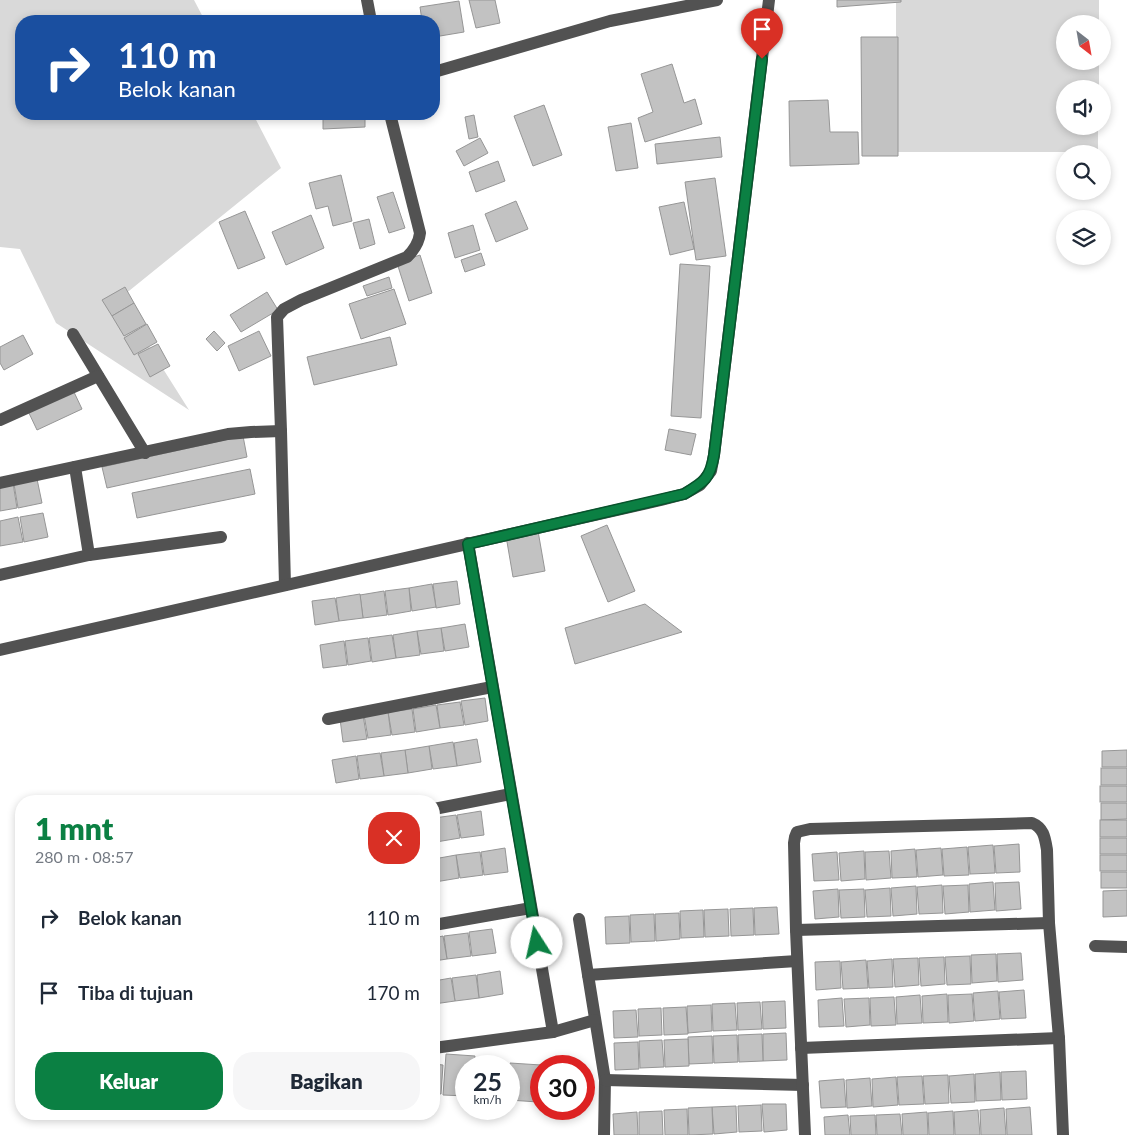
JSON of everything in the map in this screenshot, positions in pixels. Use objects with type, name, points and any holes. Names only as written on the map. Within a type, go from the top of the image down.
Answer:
[{"type":"street","points":[[367,0],[370,15]]},
{"type":"street","points":[[440,70],[610,21],[717,0]]},
{"type":"street","points":[[0,650],[684,494],[700,485],[711,471],[716,446],[768,0]]},
{"type":"street","points":[[285,585],[277,317],[284,309],[301,300],[408,257],[414,249],[420,234],[392,120]]},
{"type":"street","points":[[73,334],[145,453]]},
{"type":"street","points":[[0,420],[98,376]]},
{"type":"street","points":[[0,483],[228,434],[281,430]]},
{"type":"street","points":[[75,468],[89,555]]},
{"type":"street","points":[[0,575],[89,555],[221,537]]},
{"type":"street","points":[[468,544],[553,1032]]},
{"type":"street","points":[[328,719],[492,687]]},
{"type":"street","points":[[440,808],[511,794]]},
{"type":"street","points":[[805,1135],[796,930],[794,843],[797,832],[810,829],[1032,823],[1038,825],[1042,831],[1047,850],[1049,923],[1059,1038],[1063,1135]]},
{"type":"street","points":[[440,924],[531,908]]},
{"type":"street","points":[[579,919],[604,1080],[604,1135]]},
{"type":"street","points":[[796,930],[1049,923]]},
{"type":"street","points":[[1095,946],[1127,947]]},
{"type":"street","points":[[588,975],[797,961]]},
{"type":"street","points":[[440,1047],[553,1032],[594,1020]]},
{"type":"street","points":[[801,1048],[1059,1038]]},
{"type":"street","points":[[604,1080],[803,1085]]},
{"type":"shaded area","points":[[0,0],[194,0],[202,15],[15,15],[15,120],[256,120],[281,168],[119,299],[189,410],[56,323],[20,249],[0,247]]},
{"type":"shaded area","points":[[896,0],[1099,0],[1099,15],[1056,15],[1056,70],[1099,70],[1099,80],[1056,80],[1056,135],[1098,135],[1098,145],[1056,145],[1056,152],[896,152]]},
{"type":"building","points":[[469,0],[495,0],[500,23],[476,28]]},
{"type":"building","points":[[837,0],[901,0],[901,2],[837,7]]},
{"type":"building","points":[[459,1],[464,32],[440,36],[440,15],[421,15],[420,7]]},
{"type":"building","points":[[861,37],[898,37],[898,156],[862,156]]},
{"type":"building","points":[[672,64],[684,103],[695,99],[702,124],[645,142],[638,118],[653,112],[641,74]]},
{"type":"building","points":[[828,100],[830,132],[858,132],[859,164],[790,166],[789,101]]},
{"type":"building","points":[[544,105],[562,155],[533,166],[514,116]]},
{"type":"building","points":[[474,115],[478,137],[469,139],[465,117]]},
{"type":"building","points":[[323,120],[365,120],[365,127],[323,129]]},
{"type":"building","points":[[631,123],[638,168],[616,171],[608,127]]},
{"type":"building","points":[[720,137],[722,157],[657,164],[655,144]]},
{"type":"building","points":[[480,138],[488,153],[464,166],[456,151]]},
{"type":"building","points":[[498,161],[505,181],[476,192],[469,172]]},
{"type":"building","points":[[341,175],[352,221],[333,226],[328,206],[316,209],[309,183]]},
{"type":"building","points":[[715,178],[726,256],[696,260],[685,182]]},
{"type":"building","points":[[393,192],[405,228],[389,233],[377,197]]},
{"type":"building","points":[[516,201],[528,229],[496,242],[485,214]]},
{"type":"building","points":[[684,202],[694,249],[670,255],[659,207]]},
{"type":"building","points":[[245,211],[265,258],[238,269],[219,222]]},
{"type":"building","points":[[311,215],[324,248],[286,265],[272,232]]},
{"type":"building","points":[[369,219],[375,244],[360,249],[353,223]]},
{"type":"building","points":[[473,225],[480,250],[455,258],[448,233]]},
{"type":"building","points":[[481,253],[485,265],[465,272],[461,260]]},
{"type":"building","points":[[420,255],[432,293],[409,301],[397,263]]},
{"type":"building","points":[[680,264],[710,266],[701,418],[671,416]]},
{"type":"building","points":[[389,277],[392,288],[367,296],[363,286]]},
{"type":"building","points":[[125,287],[134,303],[112,316],[102,300]]},
{"type":"building","points":[[394,289],[406,324],[361,339],[349,304]]},
{"type":"building","points":[[267,292],[278,310],[241,332],[230,315]]},
{"type":"building","points":[[134,303],[146,324],[124,336],[112,316]]},
{"type":"building","points":[[147,324],[157,342],[134,355],[124,338]]},
{"type":"building","points":[[214,331],[225,343],[217,351],[206,339]]},
{"type":"building","points":[[259,331],[271,356],[239,371],[228,346]]},
{"type":"building","points":[[23,335],[33,354],[4,370],[0,363],[0,347]]},
{"type":"building","points":[[390,337],[397,365],[314,385],[307,357]]},
{"type":"building","points":[[158,344],[170,366],[150,377],[138,354]]},
{"type":"building","points":[[73,390],[82,409],[37,430],[28,411]]},
{"type":"building","points":[[669,429],[696,434],[691,455],[665,450]]},
{"type":"building","points":[[243,436],[247,457],[107,488],[102,467]]},
{"type":"building","points":[[250,469],[255,494],[137,518],[132,493]]},
{"type":"building","points":[[37,479],[42,503],[18,508],[14,484]]},
{"type":"building","points":[[13,483],[17,508],[0,511],[0,486]]},
{"type":"building","points":[[43,513],[48,537],[24,542],[20,517]]},
{"type":"building","points":[[18,517],[23,542],[0,546],[0,521]]},
{"type":"building","points":[[607,525],[635,591],[608,602],[581,536]]},
{"type":"building","points":[[538,531],[545,571],[513,577],[506,536]]},
{"type":"building","points":[[457,581],[460,604],[436,608],[433,584]]},
{"type":"building","points":[[432,584],[436,607],[412,611],[409,588]]},
{"type":"building","points":[[409,588],[411,611],[388,615],[385,591]]},
{"type":"building","points":[[384,591],[387,615],[363,618],[360,595]]},
{"type":"building","points":[[360,594],[363,618],[339,621],[336,598]]},
{"type":"building","points":[[335,598],[339,621],[315,625],[312,601]]},
{"type":"building","points":[[645,604],[682,632],[575,664],[565,628]]},
{"type":"building","points":[[465,624],[469,647],[445,651],[441,628]]},
{"type":"building","points":[[441,628],[444,651],[421,654],[417,631]]},
{"type":"building","points":[[417,631],[420,655],[396,658],[393,635]]},
{"type":"building","points":[[392,635],[396,658],[372,662],[369,638]]},
{"type":"building","points":[[368,638],[371,661],[348,665],[345,641]]},
{"type":"building","points":[[344,641],[347,665],[323,668],[320,645]]},
{"type":"building","points":[[485,698],[488,721],[465,725],[461,701]]},
{"type":"building","points":[[460,702],[464,725],[440,728],[437,705]]},
{"type":"building","points":[[436,705],[440,728],[416,732],[413,709]]},
{"type":"building","points":[[412,709],[415,732],[392,735],[388,712]]},
{"type":"building","points":[[388,712],[391,735],[368,738],[364,715]]},
{"type":"building","points":[[363,715],[367,739],[343,742],[340,719]]},
{"type":"building","points":[[477,739],[481,762],[457,766],[454,743]]},
{"type":"building","points":[[453,742],[457,766],[433,769],[429,746]]},
{"type":"building","points":[[429,746],[432,769],[408,773],[405,750]]},
{"type":"building","points":[[405,750],[408,773],[384,776],[381,753]]},
{"type":"building","points":[[1127,750],[1127,767],[1102,767],[1102,751]]},
{"type":"building","points":[[380,753],[384,776],[360,779],[357,756]]},
{"type":"building","points":[[356,756],[359,779],[336,783],[332,760]]},
{"type":"building","points":[[1101,768],[1127,768],[1127,785],[1101,785]]},
{"type":"building","points":[[1100,786],[1127,786],[1127,802],[1100,802]]},
{"type":"building","points":[[1101,803],[1127,803],[1127,819],[1101,820]]},
{"type":"building","points":[[481,811],[484,835],[461,838],[457,815]]},
{"type":"building","points":[[456,815],[460,838],[440,841],[440,817]]},
{"type":"building","points":[[1100,820],[1127,820],[1127,837],[1100,837]]},
{"type":"building","points":[[1100,838],[1127,838],[1127,854],[1100,854]]},
{"type":"building","points":[[1019,844],[1020,872],[996,873],[994,846]]},
{"type":"building","points":[[993,845],[995,873],[970,874],[968,847]]},
{"type":"building","points":[[967,847],[969,875],[944,876],[942,849]]},
{"type":"building","points":[[505,848],[508,872],[484,875],[481,852]]},
{"type":"building","points":[[941,848],[943,875],[918,877],[916,850]]},
{"type":"building","points":[[915,849],[917,877],[892,878],[891,851]]},
{"type":"building","points":[[864,851],[865,879],[841,881],[839,853]]},
{"type":"building","points":[[889,851],[891,878],[866,880],[865,852]]},
{"type":"building","points":[[480,852],[483,875],[460,878],[456,855]]},
{"type":"building","points":[[837,852],[839,880],[814,881],[812,854]]},
{"type":"building","points":[[456,855],[459,878],[440,881],[440,858]]},
{"type":"building","points":[[1100,855],[1127,855],[1127,871],[1100,871]]},
{"type":"building","points":[[1101,872],[1127,872],[1127,888],[1101,888]]},
{"type":"building","points":[[993,882],[995,910],[970,912],[969,884]]},
{"type":"building","points":[[1019,882],[1021,909],[996,911],[995,883]]},
{"type":"building","points":[[942,885],[943,913],[919,914],[917,887]]},
{"type":"building","points":[[968,885],[969,912],[945,914],[943,886]]},
{"type":"building","points":[[916,886],[917,914],[893,916],[891,888]]},
{"type":"building","points":[[890,888],[891,916],[867,917],[865,890]]},
{"type":"building","points":[[838,889],[839,917],[815,919],[813,891]]},
{"type":"building","points":[[864,889],[865,917],[841,918],[839,890]]},
{"type":"building","points":[[1127,890],[1127,916],[1103,917],[1103,891]]},
{"type":"building","points":[[777,907],[779,934],[755,935],[754,908]]},
{"type":"building","points":[[753,908],[754,935],[731,936],[730,909]]},
{"type":"building","points":[[728,909],[729,936],[705,937],[704,910]]},
{"type":"building","points":[[703,910],[704,937],[681,938],[680,911]]},
{"type":"building","points":[[679,913],[680,939],[656,941],[655,914]]},
{"type":"building","points":[[654,914],[655,941],[631,942],[630,915]]},
{"type":"building","points":[[629,916],[630,943],[606,944],[605,917]]},
{"type":"building","points":[[492,929],[496,953],[472,956],[469,932]]},
{"type":"building","points":[[468,933],[471,956],[447,959],[444,936]]},
{"type":"building","points":[[443,936],[447,959],[440,960],[440,937]]},
{"type":"building","points":[[1021,953],[1023,980],[998,982],[997,954]]},
{"type":"building","points":[[996,954],[997,981],[972,983],[971,955]]},
{"type":"building","points":[[970,956],[971,984],[947,985],[945,957]]},
{"type":"building","points":[[944,957],[945,984],[921,986],[919,958]]},
{"type":"building","points":[[918,958],[919,985],[895,987],[893,959]]},
{"type":"building","points":[[892,959],[893,987],[869,988],[867,961]]},
{"type":"building","points":[[866,960],[868,988],[843,989],[841,962]]},
{"type":"building","points":[[840,961],[841,988],[816,990],[815,962]]},
{"type":"building","points":[[500,971],[503,994],[479,998],[477,975]]},
{"type":"building","points":[[476,975],[479,998],[455,1001],[452,978]]},
{"type":"building","points":[[451,978],[455,1001],[440,1003],[440,980]]},
{"type":"building","points":[[1024,990],[1026,1018],[1001,1019],[999,992]]},
{"type":"building","points":[[998,991],[1000,1019],[975,1021],[973,993]]},
{"type":"building","points":[[947,994],[948,1022],[923,1023],[922,996]]},
{"type":"building","points":[[972,994],[974,1021],[949,1023],[948,995]]},
{"type":"building","points":[[920,995],[922,1023],[897,1024],[896,997]]},
{"type":"building","points":[[894,997],[896,1025],[871,1026],[870,998]]},
{"type":"building","points":[[842,998],[844,1026],[819,1027],[818,1000]]},
{"type":"building","points":[[869,998],[870,1025],[846,1027],[844,999]]},
{"type":"building","points":[[785,1001],[786,1028],[763,1029],[762,1002]]},
{"type":"building","points":[[760,1002],[762,1029],[738,1030],[737,1003]]},
{"type":"building","points":[[735,1003],[737,1030],[713,1031],[712,1004]]},
{"type":"building","points":[[711,1005],[712,1031],[688,1033],[687,1006]]},
{"type":"building","points":[[686,1007],[688,1034],[664,1035],[663,1008]]},
{"type":"building","points":[[661,1008],[662,1035],[639,1036],[638,1009]]},
{"type":"building","points":[[636,1010],[638,1037],[614,1038],[613,1011]]},
{"type":"building","points":[[786,1033],[787,1060],[763,1061],[763,1034]]},
{"type":"building","points":[[762,1034],[763,1061],[739,1062],[738,1035]]},
{"type":"building","points":[[737,1035],[738,1062],[714,1063],[713,1036]]},
{"type":"building","points":[[712,1036],[713,1063],[689,1064],[688,1037]]},
{"type":"building","points":[[688,1039],[689,1066],[665,1067],[664,1040]]},
{"type":"building","points":[[662,1040],[664,1067],[640,1068],[639,1041]]},
{"type":"building","points":[[638,1042],[639,1069],[615,1070],[614,1043]]},
{"type":"building","points":[[446,1054],[460,1055],[455,1055],[455,1096],[443,1095]]},
{"type":"building","points":[[520,1064],[530,1064],[530,1101],[520,1101]]},
{"type":"building","points":[[440,1065],[443,1065],[440,1094]]},
{"type":"building","points":[[1026,1071],[1027,1099],[1002,1100],[1001,1072]]},
{"type":"building","points":[[1000,1072],[1001,1100],[976,1101],[975,1074]]},
{"type":"building","points":[[974,1074],[975,1102],[951,1103],[949,1076]]},
{"type":"building","points":[[948,1075],[949,1103],[925,1104],[923,1076]]},
{"type":"building","points":[[922,1076],[924,1104],[899,1105],[897,1077]]},
{"type":"building","points":[[896,1077],[898,1105],[873,1107],[872,1079]]},
{"type":"building","points":[[870,1078],[872,1106],[847,1108],[846,1080]]},
{"type":"building","points":[[844,1079],[846,1107],[821,1108],[819,1081]]},
{"type":"building","points":[[762,1104],[786,1104],[787,1130],[764,1132]]},
{"type":"building","points":[[761,1105],[762,1131],[739,1132],[738,1106]]},
{"type":"building","points":[[736,1106],[737,1132],[714,1134],[712,1107]]},
{"type":"building","points":[[712,1107],[713,1134],[689,1135],[688,1108]]},
{"type":"building","points":[[1030,1107],[1032,1135],[1007,1135],[1006,1109]]},
{"type":"building","points":[[1004,1108],[1006,1135],[981,1135],[980,1110]]},
{"type":"building","points":[[687,1109],[688,1135],[665,1135],[664,1110]]},
{"type":"building","points":[[978,1110],[980,1135],[955,1135],[954,1112]]},
{"type":"building","points":[[662,1111],[663,1135],[639,1135],[639,1112]]},
{"type":"building","points":[[953,1111],[954,1135],[929,1135],[928,1113]]},
{"type":"building","points":[[637,1112],[638,1135],[614,1135],[613,1114]]},
{"type":"building","points":[[927,1112],[928,1135],[903,1135],[902,1114]]},
{"type":"building","points":[[900,1114],[902,1135],[877,1135],[876,1115]]},
{"type":"building","points":[[848,1115],[850,1135],[825,1135],[824,1117]]},
{"type":"building","points":[[875,1115],[876,1135],[851,1135],[850,1116]]},
{"type":"route","points":[[537,943],[468,544],[684,494],[700,485],[711,471],[762,59]]}]
